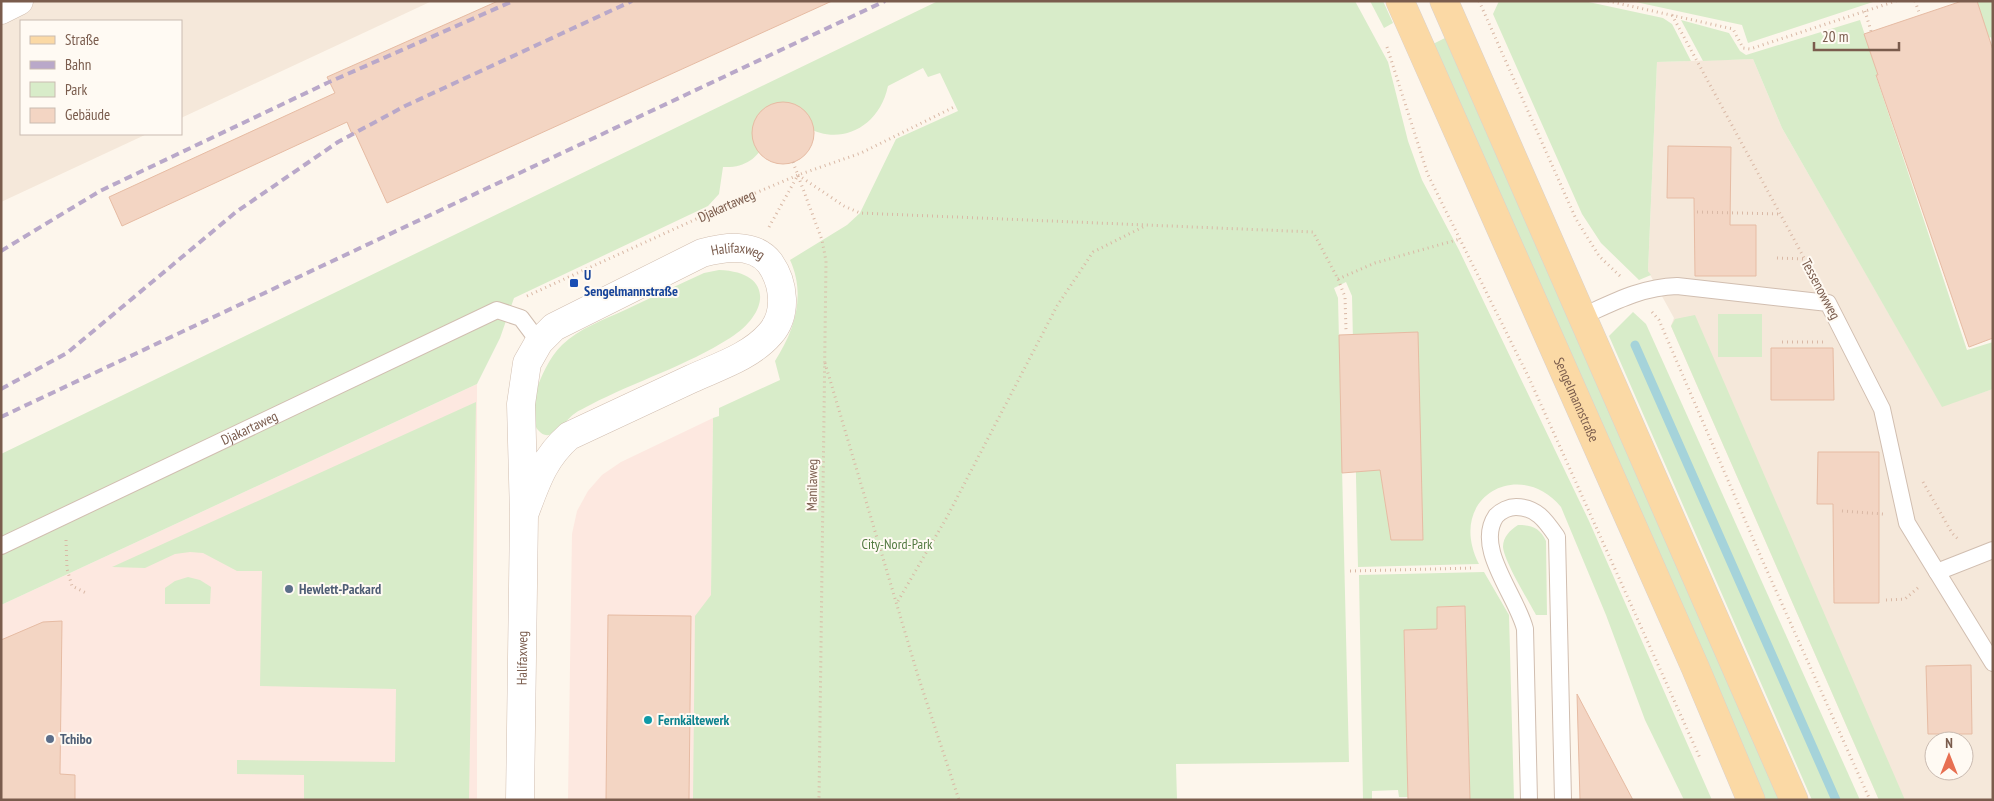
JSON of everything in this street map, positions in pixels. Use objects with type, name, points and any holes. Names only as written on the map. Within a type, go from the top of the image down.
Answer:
[{"type":"main road","name":"Sengelmannstraße","points":[[1400,1],[1691,658],[1751,800]]},
{"type":"main road","points":[[1444,1],[1794,800]]},
{"type":"street","points":[[1,10],[20,1]]},
{"type":"street","name":"Halifaxweg","points":[[520,800],[524,516],[521,404],[527,363],[539,342],[554,327],[574,315],[702,253],[722,248],[740,247],[755,252],[768,261],[777,274],[781,288],[782,303],[779,318],[771,333],[741,356],[570,436],[554,450],[542,468],[524,516]]},
{"type":"lane","points":[[1582,316],[1636,292],[1657,287],[1677,286],[1828,302]]},
{"type":"lane","name":"Tessenowweg","points":[[1828,302],[1850,342],[1882,410],[1907,522],[1993,663]]},
{"type":"lane","points":[[497,310],[521,318],[539,342]]},
{"type":"lane","name":"Djakartaweg","points":[[1,546],[497,310]]},
{"type":"lane","points":[[1529,800],[1525,629],[1522,614],[1491,554],[1488,538],[1490,524],[1500,512],[1514,507],[1530,508],[1543,518],[1557,537],[1563,800]]},
{"type":"lane","points":[[1937,572],[1986,552]]},
{"type":"path","points":[[1479,1],[1576,219],[1599,256],[1636,292],[1658,320],[1764,564],[1870,800]]},
{"type":"path","points":[[1608,1],[1732,29],[1743,48],[1750,49],[1896,1]]},
{"type":"path","points":[[1915,1],[1920,15]]},
{"type":"path","points":[[1864,12],[1871,31]]},
{"type":"path","name":"Tessenowweg","points":[[1672,15],[1828,302]]},
{"type":"path","points":[[1386,44],[1428,175],[1529,378],[1703,764]]},
{"type":"path","name":"Djakartaweg","points":[[497,310],[798,175],[861,153],[956,106]]},
{"type":"path","name":"Manilaweg","points":[[794,162],[822,240],[826,261],[819,800]]},
{"type":"path","points":[[766,232],[798,175],[844,206],[860,213],[1313,232],[1338,279],[1345,297],[1346,330]]},
{"type":"path","points":[[1697,212],[1780,214]]},
{"type":"path","points":[[898,601],[947,517],[1057,306],[1093,252],[1146,225]]},
{"type":"path","points":[[1338,279],[1375,263],[1460,239]]},
{"type":"path","points":[[1777,258],[1805,259]]},
{"type":"path","points":[[1782,342],[1850,342]]},
{"type":"path","points":[[824,360],[898,601],[918,676],[958,800]]},
{"type":"path","points":[[1919,475],[1952,533],[1986,552]]},
{"type":"path","points":[[1842,511],[1878,512],[1907,522]]},
{"type":"path","points":[[67,542],[67,569],[72,586],[88,594]]},
{"type":"path","points":[[1350,571],[1498,568]]},
{"type":"path","points":[[1886,600],[1905,599],[1937,572]]},
{"type":"shaded area","points":[[1,1],[432,1],[182,118],[182,20],[20,20],[20,135],[145,135],[1,202]]},
{"type":"shaded area","points":[[1753,59],[1782,128],[1942,406],[1993,389],[1993,800],[1879,800],[1671,326],[1674,318],[1648,271],[1657,62]]},
{"type":"shaded area","name":"Hewlett-Packard","points":[[477,384],[477,800],[1,800],[1,605]]},
{"type":"shaded area","points":[[713,418],[709,800],[568,800],[572,534],[577,511],[588,491],[602,475],[621,462]]},
{"type":"green space","name":"City-Nord-Park","points":[[938,1],[1355,1],[1388,62],[1408,141],[1422,180],[1459,250],[1589,521],[1712,800],[1684,800],[1645,720],[1606,615],[1561,507],[1544,492],[1526,485],[1508,485],[1492,492],[1479,503],[1472,520],[1471,540],[1479,564],[1358,567],[1352,296],[1346,282],[1334,288],[1338,298],[1349,762],[1176,764],[1177,800],[693,800],[695,616],[711,595],[713,418],[719,416],[719,408],[780,380],[775,361],[793,325],[798,299],[795,273],[790,260],[847,225],[860,213],[896,139],[958,111],[940,73],[928,77],[923,68],[888,86],[881,105],[871,119],[857,129],[842,134],[826,134],[810,129],[796,118],[784,102],[764,111],[766,133],[760,151],[745,163],[723,167],[719,194],[708,206],[514,298],[500,338],[477,384],[1,605],[1,454]]},
{"type":"green space","points":[[1370,1],[1383,1],[1393,23],[1384,28]]},
{"type":"green space","points":[[1499,1],[1584,1],[1663,18],[1672,24],[1691,61],[1657,62],[1648,271],[1651,275],[1639,280],[1601,243],[1582,214],[1493,14]]},
{"type":"green space","points":[[1631,1],[1876,1],[1748,43],[1742,25]]},
{"type":"green space","points":[[1977,1],[1993,1],[1993,42],[1991,37],[1989,38]]},
{"type":"green space","points":[[1681,20],[1729,33],[1740,51],[1746,55],[1860,20],[1878,75],[1876,76],[1967,350],[1993,342],[1993,389],[1942,407],[1782,128],[1753,59],[1703,61]]},
{"type":"green space","points":[[1445,38],[1779,800],[1766,800],[1433,44]]},
{"type":"green space","points":[[719,270],[737,273],[750,278],[757,286],[760,296],[758,306],[753,318],[743,328],[730,338],[696,357],[607,396],[580,410],[553,434],[543,434],[538,430],[533,413],[535,394],[546,368],[562,345],[592,325],[704,273]]},
{"type":"green space","points":[[1633,312],[1646,324],[1860,800],[1812,800],[1609,336]]},
{"type":"green space","points":[[1718,314],[1762,314],[1762,357],[1718,357]]},
{"type":"green space","points":[[1695,315],[1905,800],[1879,800],[1671,326],[1675,319]]},
{"type":"green space","points":[[476,402],[469,799],[304,800],[304,775],[237,774],[237,760],[395,762],[396,689],[260,686],[262,571],[237,571],[203,553],[190,552],[175,554],[145,568],[112,567]]},
{"type":"green space","points":[[1518,525],[1535,528],[1546,541],[1547,615],[1536,615],[1504,553],[1503,543],[1506,537]]},
{"type":"green space","points":[[1484,572],[1509,615],[1514,800],[1470,800],[1465,606],[1437,607],[1438,639],[1428,630],[1404,630],[1408,797],[1399,797],[1398,790],[1372,791],[1372,800],[1363,800],[1359,575]]},
{"type":"green space","points":[[188,577],[200,580],[211,587],[210,604],[165,604],[165,588],[175,581]]},
{"type":"building","points":[[498,1],[832,1],[387,203],[355,133],[352,134],[347,122],[122,226],[109,197],[335,93],[327,77]]},
{"type":"building","points":[[1962,1],[1977,1],[1993,50],[1993,338],[1969,347],[1876,75],[1878,75],[1864,34]]},
{"type":"building","points":[[783,102],[795,104],[805,111],[812,121],[814,133],[812,145],[805,155],[795,162],[783,164],[771,162],[761,155],[754,145],[752,133],[754,121],[761,111],[771,104]]},
{"type":"building","points":[[1668,146],[1731,147],[1730,225],[1756,225],[1756,276],[1695,276],[1694,198],[1667,198]]},
{"type":"building","points":[[1418,332],[1423,540],[1391,540],[1380,470],[1342,473],[1339,335]]},
{"type":"building","points":[[1771,348],[1833,348],[1834,400],[1771,400]]},
{"type":"building","points":[[1818,452],[1879,452],[1879,603],[1834,603],[1833,504],[1817,504]]},
{"type":"building","points":[[1465,606],[1470,800],[1408,800],[1404,630],[1437,629],[1437,607]]},
{"type":"building","name":"Fernkältewerk","points":[[608,615],[691,616],[689,800],[606,800]]},
{"type":"building","points":[[62,621],[60,774],[75,775],[75,800],[1,800],[1,640],[43,622]]},
{"type":"building","points":[[1971,665],[1972,731],[1928,731],[1926,666]]},
{"type":"building","points":[[1577,694],[1615,766],[1633,800],[1580,800]]},
{"type":"waterway","points":[[1635,345],[1836,800]]},
{"type":"railway","points":[[1,251],[100,191],[327,83],[513,1]]},
{"type":"railway","points":[[1,389],[67,353],[236,212],[338,142],[405,106],[632,1]]},
{"type":"railway","points":[[1,417],[885,1]]},
{"type":"place","name":"U Sengelmannstraße","points":[[574,283]]},
{"type":"place","name":"Hewlett-Packard","points":[[289,589]]},
{"type":"place","name":"Fernkältewerk","points":[[648,720]]},
{"type":"place","name":"Tchibo","points":[[50,739]]}]
